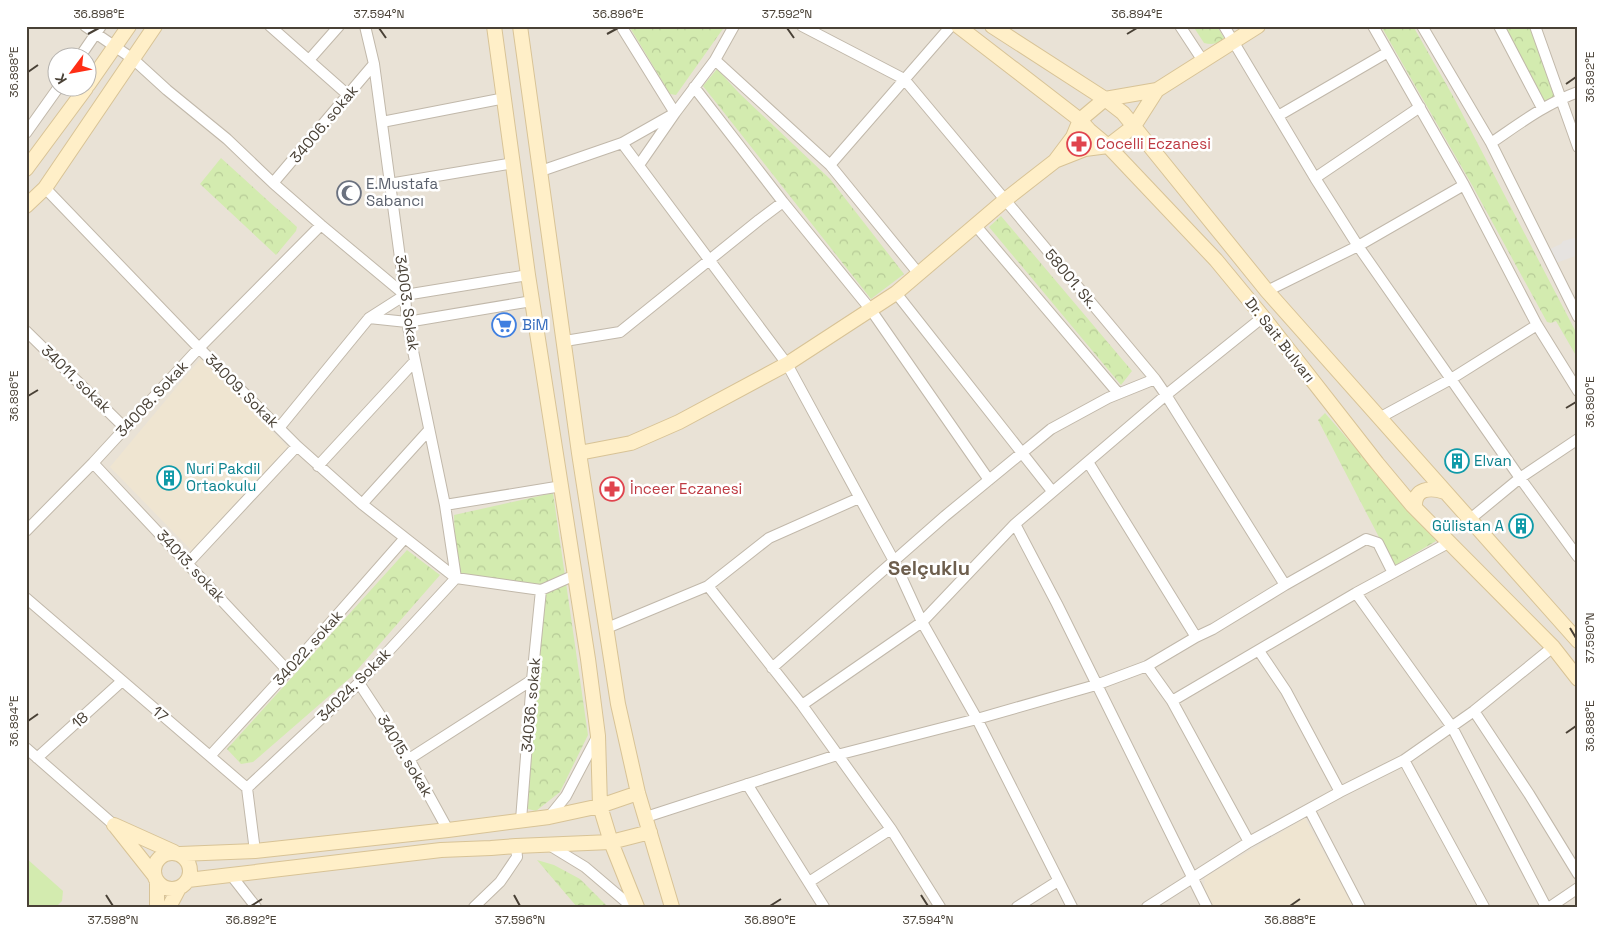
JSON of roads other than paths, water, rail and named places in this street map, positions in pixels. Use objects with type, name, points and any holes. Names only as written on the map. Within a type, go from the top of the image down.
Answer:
[{"type":"main road","points":[[98,71],[129,26]]},
{"type":"main road","points":[[26,206],[45,188],[156,26]]},
{"type":"main road","points":[[494,26],[528,275],[588,659],[598,736],[600,806],[611,842],[637,907]]},
{"type":"main road","points":[[520,26],[579,453],[618,704],[638,794],[672,907]]},
{"type":"main road","name":"Dr. Sait Bulvarı","points":[[958,26],[1080,120],[1108,146],[1216,260],[1377,463],[1415,507],[1553,647],[1578,679]]},
{"type":"main road","points":[[579,453],[631,443],[679,422],[787,364],[896,292],[1005,200],[1055,161],[1073,137],[1080,120],[1105,99],[1157,90],[1258,26]]},
{"type":"main road","name":"Dr. Sait Bulvarı","points":[[1001,29],[1123,113],[1267,291],[1469,520],[1578,640]]},
{"type":"main road","points":[[1055,161],[1085,149],[1108,146],[1134,126],[1157,90]]},
{"type":"main road","points":[[26,169],[78,98]]},
{"type":"main road","points":[[1415,507],[1417,496],[1425,490],[1435,488],[1445,492]]},
{"type":"main road","points":[[157,907],[155,864],[162,854],[255,851],[448,830],[548,817],[600,806],[638,794]]},
{"type":"main road","points":[[114,825],[177,853],[188,862],[190,874],[169,907]]},
{"type":"main road","points":[[114,825],[155,878],[167,888],[231,875],[441,850],[611,842],[650,832]]},
{"type":"street","points":[[85,26],[98,30],[116,47],[133,59],[167,90],[228,139],[273,183],[321,225],[405,295]]},
{"type":"street","points":[[270,26],[348,95]]},
{"type":"street","points":[[309,60],[339,26]]},
{"type":"street","name":"34003. Sokak","points":[[365,26],[374,64],[407,322],[445,505],[456,578]]},
{"type":"street","points":[[621,26],[675,113]]},
{"type":"street","points":[[639,165],[715,60],[734,26]]},
{"type":"street","name":"58001. Sk.","points":[[802,26],[904,79],[1155,379],[1285,585]]},
{"type":"street","points":[[830,165],[951,26]]},
{"type":"street","points":[[1180,26],[1202,61]]},
{"type":"street","points":[[1224,26],[1314,178],[1358,246],[1520,478],[1578,557]]},
{"type":"street","points":[[1373,26],[1464,186],[1537,324],[1578,391]]},
{"type":"street","points":[[1422,26],[1490,143],[1578,317]]},
{"type":"street","points":[[1499,26],[1542,108]]},
{"type":"street","points":[[1535,26],[1578,147]]},
{"type":"street","points":[[86,48],[98,30]]},
{"type":"street","points":[[1278,116],[1388,52]]},
{"type":"street","points":[[715,60],[830,165],[918,274]]},
{"type":"street","name":"34006. sokak","points":[[273,183],[374,64]]},
{"type":"street","points":[[694,87],[783,202],[871,310],[989,480]]},
{"type":"street","points":[[1490,143],[1542,108],[1560,98],[1578,92]]},
{"type":"street","points":[[26,133],[51,98]]},
{"type":"street","points":[[382,122],[505,98]]},
{"type":"street","points":[[1314,178],[1420,107]]},
{"type":"street","points":[[541,171],[622,143],[675,113]]},
{"type":"street","points":[[622,143],[787,364],[894,561],[922,622],[977,719],[1072,907]]},
{"type":"street","points":[[389,184],[514,163]]},
{"type":"street","points":[[1267,291],[1358,246],[1464,186]]},
{"type":"street","name":"34009. Sokak","points":[[45,188],[199,348],[318,466],[404,539],[456,578]]},
{"type":"street","points":[[565,342],[620,332],[783,202]]},
{"type":"street","name":"34008. Sokak","points":[[26,531],[93,463],[199,348],[321,225]]},
{"type":"street","points":[[976,226],[1118,394]]},
{"type":"street","points":[[279,428],[369,318],[405,295],[528,275]]},
{"type":"street","points":[[896,292],[1052,491]]},
{"type":"street","points":[[369,318],[407,322],[532,301]]},
{"type":"street","points":[[802,705],[922,622],[1015,524],[1166,395],[1263,317]]},
{"type":"street","points":[[1381,418],[1451,379],[1537,324]]},
{"type":"street","name":"34011. sokak","points":[[26,331],[125,428]]},
{"type":"street","points":[[318,466],[415,361]]},
{"type":"street","points":[[772,668],[945,516],[1051,429],[1108,398],[1155,379]]},
{"type":"street","points":[[362,504],[429,430]]},
{"type":"street","points":[[1469,520],[1520,478],[1578,439]]},
{"type":"street","points":[[188,563],[298,446]]},
{"type":"street","points":[[1088,462],[1196,638]]},
{"type":"street","name":"34013. sokak","points":[[93,463],[288,671]]},
{"type":"street","points":[[445,505],[562,486]]},
{"type":"street","points":[[607,628],[708,586],[769,538],[859,498]]},
{"type":"street","points":[[1015,524],[1057,604],[1207,907]]},
{"type":"street","name":"34022. sokak","points":[[210,756],[404,539]]},
{"type":"street","points":[[646,817],[836,754],[977,719],[1096,684],[1147,666],[1214,630],[1285,585],[1366,539],[1378,543],[1393,573]]},
{"type":"street","points":[[1172,701],[1356,594],[1450,542]]},
{"type":"street","points":[[456,578],[541,590],[575,575]]},
{"type":"street","name":"34024. Sokak","points":[[247,788],[359,683],[456,578]]},
{"type":"street","points":[[708,586],[802,705],[890,829],[940,907]]},
{"type":"street","name":"34036. sokak","points":[[522,820],[532,680],[541,590]]},
{"type":"street","points":[[1356,594],[1452,727],[1548,907],[1578,888]]},
{"type":"street","name":"17","points":[[26,598],[247,788]]},
{"type":"street","points":[[1147,907],[1249,842],[1340,792],[1404,760],[1474,711],[1553,647]]},
{"type":"street","points":[[1259,651],[1286,691],[1340,792]]},
{"type":"street","points":[[1147,666],[1172,701],[1249,842]]},
{"type":"street","points":[[409,759],[532,680]]},
{"type":"street","name":"18","points":[[37,758],[122,681]]},
{"type":"street","name":"34015. sokak","points":[[359,683],[409,759],[448,830]]},
{"type":"street","points":[[1474,711],[1530,794],[1578,874]]},
{"type":"street","points":[[548,817],[566,796],[598,736]]},
{"type":"street","points":[[26,748],[114,825]]},
{"type":"street","points":[[1404,760],[1484,907]]},
{"type":"street","points":[[747,784],[824,907]]},
{"type":"street","points":[[247,788],[255,851]]},
{"type":"street","points":[[1309,809],[1360,907]]},
{"type":"street","points":[[809,882],[890,829]]},
{"type":"street","points":[[548,844],[585,867],[632,907]]},
{"type":"street","points":[[474,907],[500,882],[513,864],[517,857],[516,846]]},
{"type":"street","points":[[231,875],[256,907]]},
{"type":"street","points":[[1017,907],[1058,881]]},
{"type":"place","name":"Cocelli Eczanesi","points":[[1079,144]]},
{"type":"place","name":"E.Mustafa Sabancı","points":[[349,193]]},
{"type":"place","name":"BiM","points":[[504,325]]},
{"type":"place","name":"Elvan","points":[[1457,461]]},
{"type":"place","name":"Nuri Pakdil Ortaokulu","points":[[169,478]]},
{"type":"place","name":"İnceer Eczanesi","points":[[612,489]]},
{"type":"place","name":"Gülistan A","points":[[1521,526]]},
{"type":"district","name":"Selçuklu","points":[[929,568]]}]
